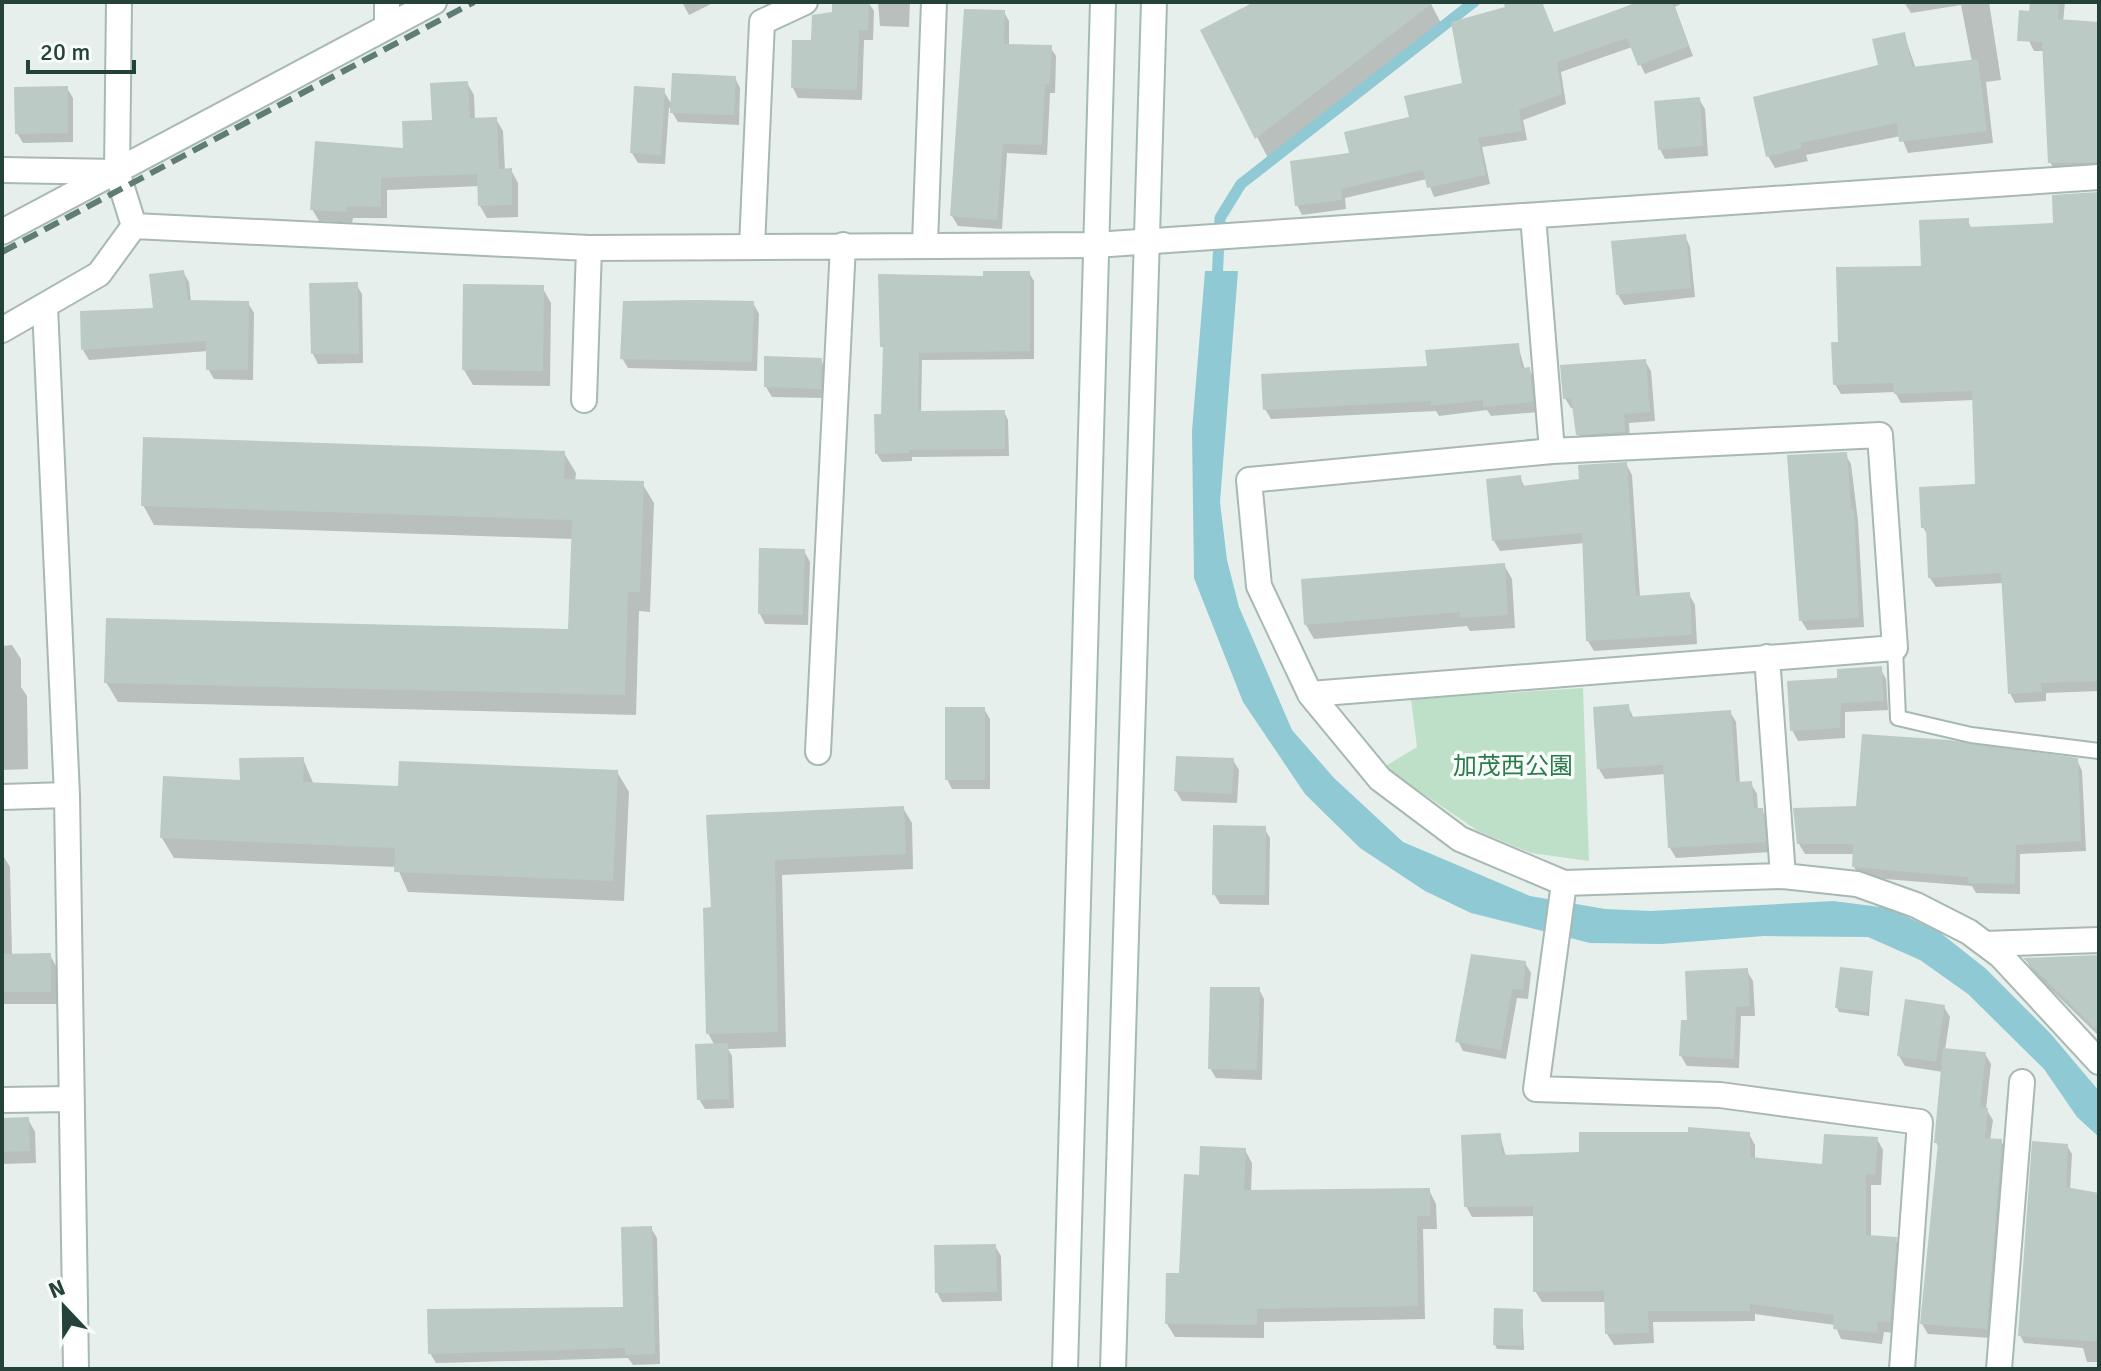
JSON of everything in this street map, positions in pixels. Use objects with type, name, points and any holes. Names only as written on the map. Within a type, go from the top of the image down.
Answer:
[{"type":"street","points":[[119,2],[117,172],[134,226]]},
{"type":"street","points":[[387,2],[387,27]]},
{"type":"street","points":[[2,232],[434,2]]},
{"type":"street","points":[[752,246],[762,22],[805,2]]},
{"type":"street","points":[[925,243],[934,2]]},
{"type":"street","points":[[1065,1369],[1103,2]]},
{"type":"street","points":[[1113,1369],[1154,2]]},
{"type":"street","points":[[2,170],[117,172]]},
{"type":"street","points":[[134,226],[589,248],[925,243],[1095,245],[2099,177]]},
{"type":"street","points":[[1533,216],[1552,451]]},
{"type":"street","points":[[2,330],[99,274],[134,226]]},
{"type":"street","points":[[818,752],[843,245]]},
{"type":"street","points":[[584,400],[589,248]]},
{"type":"street","points":[[45,307],[67,795],[76,1369]]},
{"type":"street","points":[[1310,694],[1895,648],[1880,435],[1552,451],[1249,480],[1259,586],[1310,694],[1380,779],[1460,839],[1564,883],[1783,876],[1857,884],[1916,905],[1985,944],[2001,956],[2099,1062]]},
{"type":"street","points":[[1767,657],[1783,876]]},
{"type":"street","points":[[2,797],[67,795]]},
{"type":"street","points":[[1564,883],[1536,1089],[1720,1095],[1920,1122],[1902,1369]]},
{"type":"street","points":[[1985,944],[2099,940]]},
{"type":"street","points":[[1999,1369],[2022,1082]]},
{"type":"street","points":[[2,1100],[71,1099]]},
{"type":"lane","points":[[1895,648],[1898,718],[1971,735],[2099,751]]},
{"type":"green space","name":"加茂西公園","points":[[1583,688],[1589,861],[1531,853],[1478,831],[1384,767],[1417,747],[1411,699]]},
{"type":"water","points":[[1205,271],[1238,271],[1220,502],[1227,560],[1239,607],[1292,730],[1334,778],[1403,842],[1530,896],[1605,909],[1651,911],[1833,901],[1888,908],[1938,931],[1985,968],[2050,1033],[2099,1091],[2099,1137],[2077,1117],[2044,1069],[1968,994],[1920,960],[1868,937],[1764,936],[1661,944],[1590,943],[1471,913],[1425,891],[1360,848],[1305,794],[1243,702],[1194,578],[1192,431]]},
{"type":"building","points":[[832,2],[869,2],[868,30],[859,30],[857,90],[791,88],[792,40],[811,40],[812,15],[832,12]]},
{"type":"building","points":[[1254,2],[1434,2],[1255,139],[1200,30]]},
{"type":"building","points":[[1503,2],[1542,2],[1554,32],[1640,2],[1672,2],[1689,46],[1638,66],[1627,38],[1557,62],[1562,94],[1519,110],[1523,131],[1478,138],[1486,175],[1427,188],[1423,170],[1341,189],[1342,200],[1295,206],[1290,161],[1349,153],[1344,132],[1409,117],[1404,96],[1462,83],[1451,22],[1505,7]]},
{"type":"building","points":[[2030,2],[2059,2],[2058,19],[2099,22],[2099,162],[2048,163],[2042,42],[2017,41],[2019,10],[2029,11]]},
{"type":"building","points":[[964,9],[1005,10],[1004,44],[1052,45],[1050,84],[1045,84],[1042,145],[1003,144],[997,220],[950,216]]},
{"type":"building","points":[[1905,32],[1912,67],[1978,59],[1987,131],[1899,142],[1897,123],[1801,143],[1802,148],[1766,157],[1753,97],[1878,65],[1872,39]]},
{"type":"building","points":[[672,73],[736,76],[734,115],[670,113]]},
{"type":"building","points":[[468,81],[470,118],[497,117],[499,169],[512,168],[512,205],[478,206],[477,174],[381,178],[381,207],[347,206],[347,212],[310,210],[315,141],[403,148],[402,121],[432,120],[430,83]]},
{"type":"building","points":[[68,86],[68,133],[15,134],[14,87]]},
{"type":"building","points":[[634,86],[665,88],[661,155],[630,153]]},
{"type":"building","points":[[1700,97],[1703,146],[1658,150],[1654,101]]},
{"type":"building","points":[[2099,192],[2099,681],[2041,683],[2042,692],[2008,694],[2001,573],[1928,578],[1926,528],[1921,528],[1919,487],[1975,484],[1972,391],[1894,394],[1893,383],[1833,385],[1831,342],[1838,342],[1836,267],[1921,266],[1919,220],[1969,218],[1969,227],[2053,223],[2052,195]]},
{"type":"building","points":[[1686,234],[1691,288],[1616,295],[1611,241]]},
{"type":"building","points":[[184,270],[188,300],[249,301],[248,370],[206,370],[206,341],[81,350],[80,311],[153,308],[149,274]]},
{"type":"building","points":[[983,271],[1030,271],[1030,351],[919,353],[918,411],[1005,410],[1005,449],[909,450],[909,453],[875,454],[874,414],[881,414],[883,347],[880,347],[878,274],[983,276]]},
{"type":"building","points":[[358,282],[359,354],[311,354],[309,283]]},
{"type":"building","points":[[463,284],[544,285],[543,371],[462,370]]},
{"type":"building","points":[[623,301],[754,301],[752,362],[620,359]]},
{"type":"building","points":[[1519,343],[1521,368],[1530,367],[1533,402],[1483,407],[1483,400],[1431,406],[1431,401],[1263,410],[1261,374],[1427,366],[1425,350]]},
{"type":"building","points":[[764,356],[822,358],[821,389],[764,387]]},
{"type":"building","points":[[1646,359],[1650,412],[1624,414],[1625,432],[1576,435],[1571,398],[1563,399],[1560,365]]},
{"type":"building","points":[[143,437],[565,451],[564,479],[644,481],[640,592],[628,592],[625,695],[104,683],[106,618],[568,629],[572,520],[141,506]]},
{"type":"building","points":[[1847,452],[1851,509],[1854,509],[1859,618],[1799,621],[1787,455]]},
{"type":"building","points":[[1627,462],[1636,596],[1690,592],[1692,635],[1586,641],[1582,533],[1492,541],[1486,479],[1521,475],[1522,486],[1579,479],[1578,465]]},
{"type":"building","points":[[759,548],[805,549],[803,615],[758,614]]},
{"type":"building","points":[[1505,563],[1508,615],[1460,618],[1460,612],[1304,625],[1301,579]]},
{"type":"building","points":[[1882,666],[1883,701],[1841,703],[1840,728],[1790,731],[1787,681],[1837,678],[1837,669]]},
{"type":"building","points":[[1629,704],[1630,717],[1731,710],[1736,782],[1752,781],[1754,808],[1763,808],[1766,842],[1668,848],[1663,765],[1597,769],[1593,707]]},
{"type":"building","points":[[945,707],[985,707],[985,780],[945,780]]},
{"type":"building","points":[[1862,734],[1949,740],[2078,758],[2081,841],[2016,845],[2015,884],[1968,883],[1968,877],[1852,867],[1853,844],[1797,844],[1793,808],[1856,806]]},
{"type":"building","points":[[1176,756],[1234,758],[1232,794],[1174,791]]},
{"type":"building","points":[[304,757],[303,782],[398,786],[399,761],[618,770],[613,881],[394,872],[395,848],[160,838],[163,776],[240,780],[239,758]]},
{"type":"building","points":[[904,806],[906,854],[775,860],[778,1032],[706,1034],[703,908],[711,907],[706,815]]},
{"type":"building","points":[[1213,825],[1266,826],[1265,895],[1212,895]]},
{"type":"building","points":[[51,953],[51,992],[2,992],[2,954]]},
{"type":"building","points":[[1471,954],[1526,961],[1523,990],[1512,989],[1501,1050],[1455,1042]]},
{"type":"building","points":[[2099,955],[2099,1032],[2023,958]]},
{"type":"building","points":[[1840,967],[1873,971],[1868,1012],[1835,1008]]},
{"type":"building","points":[[1748,968],[1750,1006],[1736,1007],[1734,1059],[1679,1056],[1681,1020],[1687,1020],[1685,971]]},
{"type":"building","points":[[1210,987],[1260,987],[1257,1070],[1208,1069]]},
{"type":"building","points":[[1905,999],[1945,1005],[1936,1062],[1897,1056]]},
{"type":"building","points":[[728,1043],[729,1099],[697,1100],[695,1044]]},
{"type":"building","points":[[1943,1048],[1986,1052],[1980,1107],[1988,1108],[1985,1138],[2002,1139],[1987,1329],[1920,1324],[1938,1143],[1934,1143]]},
{"type":"building","points":[[29,1117],[30,1151],[2,1152],[2,1118]]},
{"type":"building","points":[[1688,1127],[1750,1132],[1750,1157],[1822,1164],[1824,1134],[1878,1137],[1875,1175],[1866,1174],[1866,1235],[1897,1237],[1890,1322],[1878,1322],[1877,1333],[1833,1329],[1834,1315],[1750,1304],[1750,1311],[1648,1311],[1649,1333],[1605,1334],[1604,1291],[1533,1292],[1533,1206],[1464,1207],[1461,1135],[1501,1133],[1502,1155],[1579,1152],[1579,1132],[1688,1132]]},
{"type":"building","points":[[2032,1141],[2068,1144],[2066,1187],[2099,1193],[2099,1342],[2018,1336]]},
{"type":"building","points":[[1200,1146],[1246,1148],[1244,1190],[1430,1188],[1430,1216],[1417,1216],[1418,1306],[1257,1309],[1257,1325],[1165,1324],[1166,1273],[1179,1273],[1184,1174],[1199,1175]]},
{"type":"building","points":[[652,1226],[655,1354],[625,1355],[625,1348],[428,1354],[427,1309],[623,1307],[621,1227]]},
{"type":"building","points":[[996,1244],[997,1292],[935,1293],[934,1245]]},
{"type":"building","points":[[1494,1308],[1523,1309],[1522,1346],[1493,1345]]},
{"type":"waterway","points":[[1217,282],[1220,218],[1241,184],[1474,2]]},
{"type":"railway","points":[[2,252],[474,2]]}]
